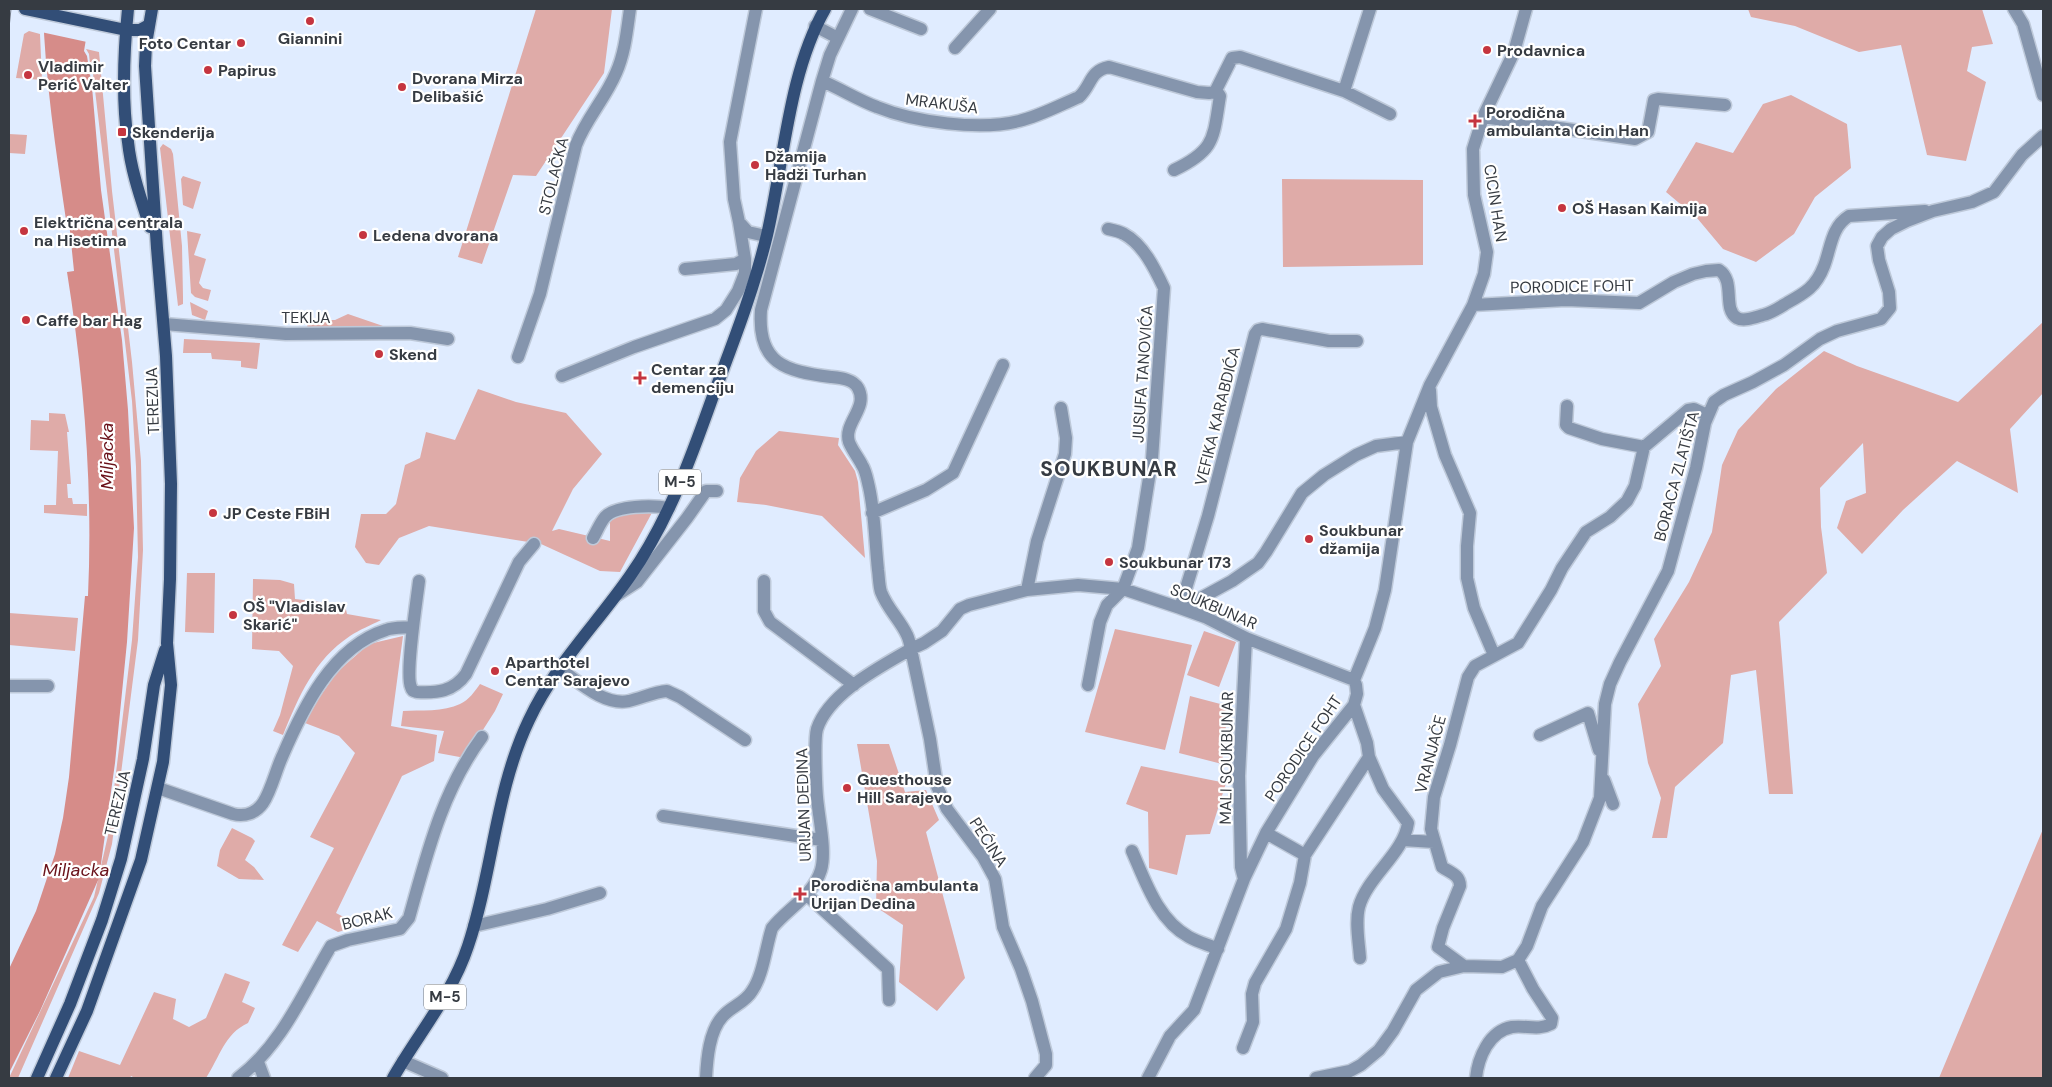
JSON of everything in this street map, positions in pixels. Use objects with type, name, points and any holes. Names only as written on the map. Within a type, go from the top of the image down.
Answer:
[{"type":"main road","points":[[126,9],[141,16],[149,25]]},
{"type":"main road","name":"TEREZIJA","points":[[126,9],[125,82],[128,144],[139,193],[157,248]]},
{"type":"main road","points":[[149,25],[152,9]]},
{"type":"main road","name":"M-5","points":[[393,1078],[446,994],[467,949],[474,926],[493,837],[516,751],[529,721],[545,690],[614,597],[658,532],[696,444],[751,289],[766,236],[801,61],[815,26],[825,9]]},
{"type":"main road","points":[[28,10],[126,30],[140,30],[149,25]]},
{"type":"main road","name":"TEREZIJA","points":[[56,1078],[87,1011],[141,860],[163,762],[171,685],[168,643],[171,484],[164,324],[145,66],[149,25]]},
{"type":"main road","name":"TEREZIJA","points":[[37,1078],[66,1012],[102,920],[121,860],[143,759],[154,684],[168,643]]},
{"type":"street","name":"STOLAČKA","points":[[518,357],[540,294],[576,145],[581,131],[616,74],[625,40],[630,9]]},
{"type":"street","points":[[562,376],[634,347],[716,319],[726,310],[738,291],[745,273],[745,259],[739,222],[734,205],[730,142],[756,9]]},
{"type":"street","points":[[852,9],[838,38],[822,81],[761,310],[760,323],[770,356],[782,365],[796,371],[844,379],[857,386],[861,399],[848,432],[848,440],[865,472],[872,513],[881,592],[890,610],[907,634],[911,649]]},
{"type":"street","points":[[870,9],[921,29]]},
{"type":"street","points":[[956,48],[990,9]]},
{"type":"street","points":[[1344,91],[1370,9]]},
{"type":"street","name":"CICIN HAN","points":[[1476,300],[1484,274],[1487,252],[1474,195],[1473,149],[1484,117],[1514,52],[1526,9]]},
{"type":"street","points":[[2014,9],[2023,24]]},
{"type":"street","points":[[2020,9],[2043,94]]},
{"type":"street","points":[[815,26],[838,38]]},
{"type":"street","points":[[1174,170],[1190,162],[1207,149],[1212,138],[1220,96],[1216,90],[1232,58],[1240,57],[1344,91],[1390,114]]},
{"type":"street","name":"MRAKUŠA","points":[[822,81],[869,104],[895,113],[961,125],[1006,124],[1021,121],[1079,96],[1083,93],[1094,74],[1102,68],[1109,67],[1196,92],[1209,93],[1216,90]]},
{"type":"street","points":[[1484,117],[1635,140],[1648,132],[1654,100],[1725,105]]},
{"type":"street","name":"BORACA ZLATIŠTA","points":[[1518,960],[1527,946],[1542,906],[1583,842],[1600,798],[1603,770],[1605,704],[1610,684],[1668,571],[1696,468],[1707,415],[1714,402],[1724,395],[1784,365],[1820,339],[1837,331],[1881,319],[1890,308],[1889,292],[1879,260],[1878,246],[1882,237],[1891,230],[1933,211],[1972,202],[1994,192],[2022,155],[2043,136]]},
{"type":"street","name":"PORODICE FOHT","points":[[1148,1078],[1170,1036],[1194,1010],[1244,879],[1266,833],[1313,756],[1354,706],[1357,694],[1354,680],[1375,628],[1384,590],[1407,442],[1430,385],[1476,300],[1639,302],[1674,282],[1693,274],[1706,270],[1720,270],[1727,277],[1732,312],[1735,317],[1740,320],[1750,319],[1776,311],[1802,296],[1812,286],[1824,266],[1835,231],[1841,221],[1849,216],[1880,212],[1933,211]]},
{"type":"street","points":[[739,222],[748,232],[766,236]]},
{"type":"street","name":"JUSUFA TANOVIĆA","points":[[1088,685],[1100,622],[1107,605],[1123,589],[1138,548],[1152,459],[1164,288],[1154,266],[1138,247],[1124,234],[1108,229]]},
{"type":"street","points":[[685,270],[736,264],[745,259]]},
{"type":"street","points":[[751,289],[766,292]]},
{"type":"street","name":"TEKIJA","points":[[164,324],[286,334],[410,333],[448,339]]},
{"type":"street","name":"VEFIKA KARABDIĆA","points":[[1182,604],[1208,516],[1255,334],[1258,330],[1262,329],[1329,341],[1357,341]]},
{"type":"street","points":[[872,513],[926,490],[953,473],[1003,365]]},
{"type":"street","points":[[1430,385],[1431,407],[1440,439],[1470,513],[1467,578],[1474,608],[1494,655]]},
{"type":"street","points":[[1567,406],[1566,425],[1569,428],[1602,439],[1644,447],[1688,410],[1694,409],[1707,415]]},
{"type":"street","points":[[1026,590],[1037,540],[1065,454],[1066,438],[1061,408]]},
{"type":"street","points":[[1182,604],[1199,599],[1232,581],[1258,562],[1302,493],[1324,475],[1356,455],[1376,446],[1407,442]]},
{"type":"street","name":"VRANJAČE","points":[[1464,966],[1438,947],[1443,928],[1460,886],[1460,880],[1458,876],[1442,867],[1431,829],[1434,797],[1468,677],[1475,666],[1518,642],[1586,532],[1610,517],[1627,501],[1635,486],[1644,447]]},
{"type":"street","points":[[614,597],[637,582],[706,491],[717,491]]},
{"type":"street","points":[[593,538],[604,518],[612,511],[647,507],[668,508]]},
{"type":"street","points":[[419,581],[409,678],[412,690],[443,692],[459,684],[466,674],[519,562],[534,544]]},
{"type":"street","points":[[764,581],[762,604],[765,616],[770,622],[854,684]]},
{"type":"street","name":"SOUKBUNAR","points":[[911,649],[924,644],[942,631],[960,609],[989,599],[1026,590],[1078,585],[1123,589],[1182,604],[1246,638],[1354,680]]},
{"type":"street","points":[[158,788],[240,816],[253,813],[263,802],[282,756],[314,692],[336,663],[361,641],[387,630],[413,627]]},
{"type":"street","name":"MALI SOUKBUNAR","points":[[1244,879],[1241,867],[1239,776],[1246,638]]},
{"type":"street","name":"URIJAN DEDINA","points":[[706,1078],[706,1065],[715,1029],[722,1016],[742,1003],[753,990],[772,928],[806,894],[821,870],[822,840],[817,801],[816,731],[830,706],[854,684],[911,649]]},
{"type":"street","name":"PEĆINA","points":[[911,649],[930,738],[937,786],[947,809],[983,857],[995,879],[1003,927],[1032,1001],[1046,1054],[1046,1065],[1036,1078]]},
{"type":"street","points":[[560,669],[610,701],[630,700],[667,691],[680,697],[745,740]]},
{"type":"street","points":[[9,686],[48,686]]},
{"type":"street","points":[[1354,706],[1367,744],[1369,757],[1383,789],[1408,823],[1403,840],[1370,884],[1359,907],[1357,924],[1360,958]]},
{"type":"street","points":[[1540,735],[1588,713],[1591,716],[1603,770]]},
{"type":"street","name":"BORAK","points":[[258,1062],[294,1012],[331,946],[348,940],[400,929],[405,925],[409,918],[424,863],[444,802],[458,774],[482,736]]},
{"type":"street","points":[[1243,1048],[1252,1022],[1252,994],[1286,929],[1300,883],[1306,855],[1369,757]]},
{"type":"street","name":"BORACA ZLATIŠTA","points":[[1603,770],[1613,804]]},
{"type":"street","points":[[663,816],[822,840]]},
{"type":"street","points":[[1266,833],[1306,855]]},
{"type":"street","points":[[1403,840],[1434,842]]},
{"type":"street","points":[[1132,851],[1149,891],[1166,918],[1189,937],[1218,949]]},
{"type":"street","points":[[474,926],[547,909],[600,893]]},
{"type":"street","points":[[806,894],[888,969],[889,1000]]},
{"type":"street","points":[[1316,1078],[1350,1071],[1362,1065],[1379,1050],[1393,1031],[1416,990],[1439,972],[1464,966],[1502,967],[1518,960],[1533,989],[1552,1018],[1551,1024],[1545,1027],[1512,1027],[1502,1031],[1482,1052],[1477,1063],[1476,1078]]},
{"type":"street","points":[[402,1061],[418,1073],[442,1078]]},
{"type":"street","points":[[238,1078],[258,1062],[264,1078]]},
{"type":"shaded area","points":[[536,9],[612,9],[604,73],[536,176],[513,175],[482,264],[458,257]]},
{"type":"shaded area","points":[[1748,9],[1982,9],[1993,44],[1972,47],[1967,71],[1986,82],[1966,161],[1927,155],[1901,45],[1859,52],[1795,26],[1751,17]]},
{"type":"shaded area","points":[[29,31],[40,34],[42,80],[16,78],[24,34]]},
{"type":"shaded area","points":[[86,49],[99,52],[141,461],[143,550],[138,640],[112,844],[99,893],[18,1078],[9,1078],[94,897],[109,831],[132,640],[138,557],[132,401],[92,65],[90,64],[89,54]]},
{"type":"shaded area","points":[[1791,95],[1847,124],[1851,168],[1815,197],[1794,234],[1756,262],[1723,249],[1697,218],[1666,192],[1696,142],[1733,153],[1763,104]]},
{"type":"shaded area","points":[[9,134],[27,135],[25,154],[9,153]]},
{"type":"shaded area","points":[[163,144],[171,149],[173,154],[182,246],[183,304],[178,306],[160,148]]},
{"type":"shaded area","points":[[183,176],[201,182],[193,209],[183,205],[181,179]]},
{"type":"shaded area","points":[[1282,179],[1423,180],[1423,265],[1283,267]]},
{"type":"shaded area","points":[[187,231],[201,234],[194,255],[206,259],[199,283],[203,288],[211,290],[208,301],[195,297],[191,293]]},
{"type":"shaded area","points":[[190,302],[208,311],[205,320],[192,315]]},
{"type":"shaded area","points":[[348,314],[383,326],[387,330],[307,329],[308,320],[335,320]]},
{"type":"shaded area","points":[[2043,322],[2043,393],[2010,429],[2018,493],[1957,461],[1903,510],[1862,554],[1837,528],[1846,501],[1866,493],[1863,443],[1820,488],[1821,527],[1827,573],[1779,622],[1793,794],[1769,794],[1756,670],[1731,675],[1723,743],[1675,787],[1667,838],[1652,838],[1661,798],[1648,763],[1638,704],[1661,666],[1654,639],[1689,582],[1712,532],[1722,465],[1738,430],[1776,389],[1824,351],[1857,366],[1958,402]]},
{"type":"shaded area","points":[[184,339],[260,343],[257,369],[241,367],[241,361],[212,359],[211,353],[183,353]]},
{"type":"shaded area","points":[[478,389],[516,402],[566,413],[602,454],[573,489],[552,531],[559,529],[610,541],[610,522],[623,509],[654,509],[620,572],[600,571],[541,544],[429,526],[399,538],[379,565],[366,563],[355,547],[361,514],[386,514],[396,504],[405,465],[420,458],[426,432],[455,440]]},
{"type":"shaded area","points":[[49,413],[65,414],[69,432],[67,432],[71,484],[67,484],[68,498],[72,498],[73,504],[87,504],[87,516],[44,513],[44,505],[56,505],[58,451],[30,450],[31,420],[49,421]]},
{"type":"shaded area","points":[[779,431],[839,438],[838,445],[855,471],[858,482],[865,558],[822,516],[766,505],[737,502],[740,478],[756,451]]},
{"type":"shaded area","points":[[187,573],[215,573],[214,633],[185,632]]},
{"type":"shaded area","points":[[253,579],[280,580],[294,584],[295,599],[345,605],[347,614],[381,620],[350,636],[327,656],[309,680],[295,706],[283,735],[273,731],[280,715],[293,666],[279,651],[252,649]]},
{"type":"shaded area","points":[[9,613],[78,618],[75,651],[9,645]]},
{"type":"shaded area","points":[[1115,629],[1192,645],[1165,750],[1085,732]]},
{"type":"shaded area","points":[[1204,631],[1236,642],[1219,687],[1187,675]]},
{"type":"shaded area","points":[[403,636],[391,726],[437,735],[434,761],[402,776],[336,913],[361,926],[338,932],[317,921],[298,952],[282,945],[334,848],[310,837],[355,753],[339,736],[305,723],[337,672],[369,644]]},
{"type":"shaded area","points":[[480,684],[503,694],[495,711],[465,758],[438,753],[444,731],[401,726],[403,711],[454,707],[472,695]]},
{"type":"shaded area","points":[[1190,696],[1228,706],[1222,764],[1179,753]]},
{"type":"shaded area","points":[[857,744],[889,744],[905,792],[926,790],[939,820],[926,832],[965,978],[937,1011],[899,982],[903,925],[876,907],[877,861]]},
{"type":"shaded area","points":[[1141,766],[1226,783],[1210,834],[1186,835],[1177,875],[1149,868],[1148,812],[1126,804]]},
{"type":"shaded area","points":[[232,828],[255,841],[245,860],[254,867],[264,880],[239,879],[217,866],[220,850]]},
{"type":"shaded area","points":[[2043,829],[2043,1078],[1939,1078]]},
{"type":"shaded area","points":[[225,973],[250,982],[242,1002],[255,1008],[248,1023],[233,1033],[223,1047],[206,1078],[135,1078],[131,1076],[130,1078],[68,1078],[79,1051],[120,1065],[154,992],[176,999],[173,1019],[189,1027],[206,1018]]},
{"type":"water","name":"Miljacka","points":[[43,9],[91,9],[84,51],[87,56],[92,87],[101,190],[122,340],[128,410],[134,528],[127,642],[115,763],[99,878],[40,1011],[9,1073],[9,969],[36,911],[55,854],[63,818],[69,777],[85,596],[88,596],[89,514],[86,433],[78,352],[67,272],[74,271],[69,222],[66,220],[51,115]]},
{"type":"pier","points":[[41,9],[94,9],[87,42],[41,32]]},
{"type":"tram line","points":[[9,28],[11,9]]},
{"type":"place","name":"Giannini","points":[[310,21]]},
{"type":"place","name":"Foto Centar","points":[[241,43]]},
{"type":"place","name":"Prodavnica","points":[[1487,50]]},
{"type":"place","name":"Papirus","points":[[208,70]]},
{"type":"place","name":"Vladimir Perić Valter","points":[[28,75]]},
{"type":"place","name":"Dvorana Mirza Delibašić","points":[[402,87]]},
{"type":"place","name":"Porodična ambulanta Cicin Han","points":[[1475,121]]},
{"type":"place","name":"Skenderija","points":[[122,132]]},
{"type":"place","name":"Džamija Hadži Turhan","points":[[755,165]]},
{"type":"place","name":"OŠ Hasan Kaimija","points":[[1562,208]]},
{"type":"place","name":"Električna centrala na Hisetima","points":[[24,231]]},
{"type":"place","name":"Ledena dvorana","points":[[363,235]]},
{"type":"place","name":"Caffe bar Hag","points":[[26,320]]},
{"type":"place","name":"Skend","points":[[379,354]]},
{"type":"place","name":"Centar za demenciju","points":[[640,378]]},
{"type":"place","name":"JP Ceste FBiH","points":[[213,513]]},
{"type":"place","name":"Soukbunar džamija","points":[[1309,539]]},
{"type":"place","name":"Soukbunar 173","points":[[1109,562]]},
{"type":"place","name":"OŠ \"Vladislav Skarić\"","points":[[233,615]]},
{"type":"place","name":"Aparthotel Centar Sarajevo","points":[[495,671]]},
{"type":"place","name":"Guesthouse Hill Sarajevo","points":[[847,788]]},
{"type":"place","name":"Porodična ambulanta Urijan Dedina","points":[[800,894]]},
{"type":"district","name":"SOUKBUNAR","points":[[1109,469]]}]
